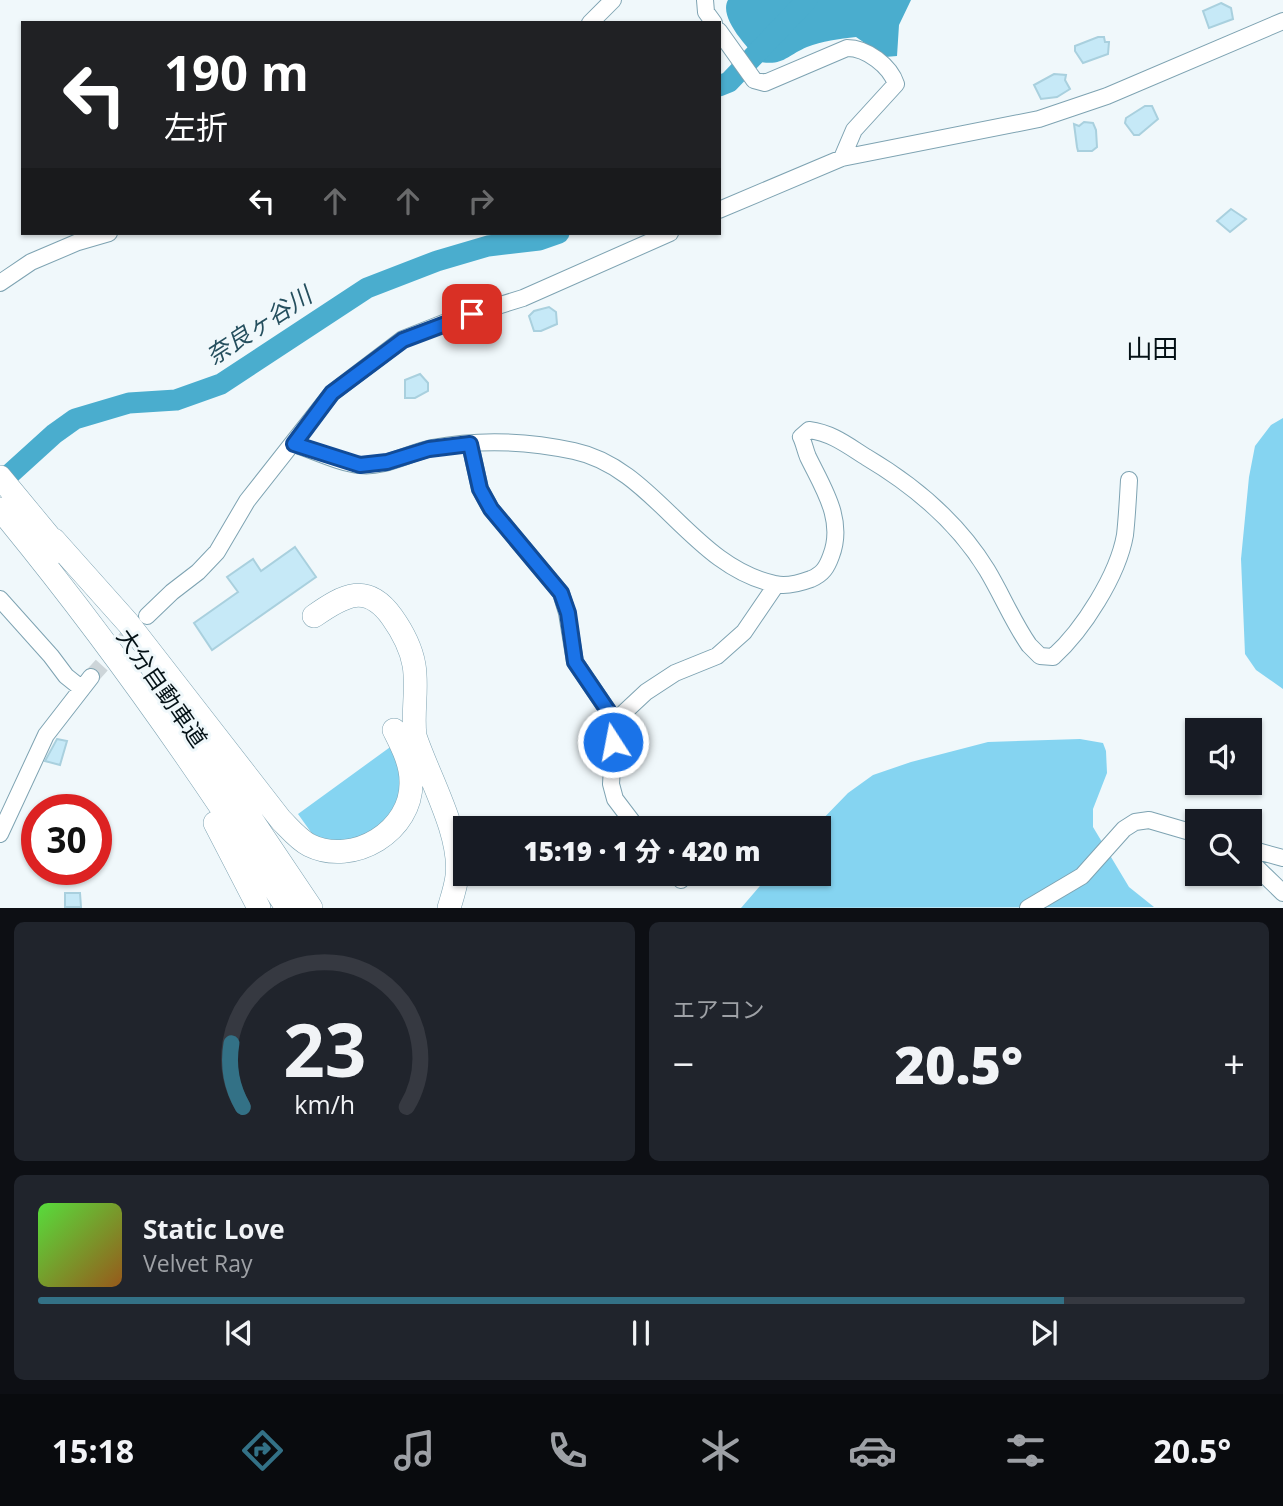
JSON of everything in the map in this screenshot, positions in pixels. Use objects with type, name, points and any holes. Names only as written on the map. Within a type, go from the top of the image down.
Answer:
[{"type":"highway","name":"大分自動車道","points":[[0,477],[7,507],[119,626],[311,908]]},
{"type":"highway","name":"大分自動車道","points":[[45,547],[99,635],[159,718],[287,908]]},
{"type":"highway","points":[[45,547],[128,623],[281,820],[296,836],[311,846],[330,850],[359,848],[386,835],[400,820],[411,783],[408,761],[394,730]]},
{"type":"highway","points":[[45,547],[57,589],[105,653],[180,767],[216,825],[259,908]]},
{"type":"highway","points":[[314,616],[345,597],[359,594],[371,596],[382,604],[399,626],[409,646],[416,683],[413,719],[415,736],[453,834],[456,853],[457,876],[449,908]]},
{"type":"street","points":[[592,21],[613,0]]},
{"type":"street","points":[[705,0],[706,12],[713,21]]},
{"type":"street","points":[[721,210],[842,158],[1038,118],[1107,96],[1283,21]]},
{"type":"street","points":[[721,34],[754,80],[765,83],[847,48],[858,48],[892,72],[896,84],[855,130],[842,158]]},
{"type":"street","points":[[0,283],[31,262],[102,235]]},
{"type":"street","points":[[147,616],[217,552],[247,501],[332,393],[403,340],[446,322],[523,298],[665,235]]},
{"type":"street","points":[[294,444],[360,465],[387,462],[429,449],[501,442],[543,445],[598,456],[624,474],[709,550],[749,574],[776,585],[799,583],[816,577],[826,569],[835,545],[832,506],[801,437],[808,429],[825,432],[912,488],[948,518],[972,547],[1029,645],[1040,656],[1053,657],[1068,644],[1098,599],[1117,560],[1124,540],[1129,480]]},
{"type":"street","points":[[470,444],[480,489],[491,509],[561,593],[568,613],[575,662],[615,721],[611,784],[615,799],[628,816]]},
{"type":"street","points":[[615,721],[646,692],[675,673],[717,656],[744,632],[776,585]]},
{"type":"street","points":[[0,599],[66,676],[86,682],[46,734],[0,834]]},
{"type":"street","points":[[1028,908],[1082,876],[1124,829],[1135,822],[1149,820],[1185,830]]},
{"type":"street","points":[[1262,852],[1283,858]]},
{"type":"street","points":[[1262,873],[1283,893]]},
{"type":"shaded area","points":[[728,0],[911,0],[899,25],[897,56],[885,57],[856,37],[819,43],[780,61],[769,63],[761,62],[736,33],[727,15]]},
{"type":"shaded area","points":[[1283,418],[1283,689],[1256,670],[1245,654],[1241,559],[1249,477],[1255,446],[1271,425]]},
{"type":"shaded area","points":[[1080,739],[1103,743],[1107,773],[1093,809],[1093,827],[1129,887],[1154,907],[741,908],[760,886],[831,886],[831,816],[826,816],[848,793],[873,775],[988,742]]},
{"type":"shaded area","points":[[393,745],[398,752],[402,791],[388,820],[357,840],[333,842],[313,835],[298,814]]},
{"type":"building","points":[[1221,3],[1231,8],[1233,19],[1209,28],[1203,11]]},
{"type":"building","points":[[1104,37],[1105,42],[1109,42],[1108,54],[1083,63],[1075,51],[1075,46]]},
{"type":"building","points":[[1054,74],[1066,75],[1065,80],[1070,89],[1057,97],[1041,99],[1034,85]]},
{"type":"building","points":[[1145,106],[1152,106],[1158,119],[1139,135],[1134,135],[1125,123],[1126,118]]},
{"type":"building","points":[[1084,122],[1093,123],[1096,130],[1097,147],[1092,151],[1078,151],[1074,124],[1079,126]]},
{"type":"building","points":[[1231,209],[1246,219],[1230,232],[1217,221]]},
{"type":"building","points":[[549,307],[556,312],[557,324],[534,331],[529,316],[534,311]]},
{"type":"building","points":[[420,374],[428,383],[428,391],[415,398],[405,398],[405,380]]},
{"type":"building","points":[[295,547],[316,577],[212,650],[194,623],[238,592],[227,577],[253,559],[261,571]]},
{"type":"building","points":[[57,739],[67,741],[60,765],[45,761]]},
{"type":"building","points":[[65,893],[80,893],[81,907],[65,907]]},
{"type":"waterway","name":"奈良ヶ谷川","points":[[721,85],[729,82],[807,0]]},
{"type":"waterway","name":"奈良ヶ谷川","points":[[0,483],[54,434],[75,419],[129,403],[176,400],[221,384],[367,288],[437,261],[488,246],[539,240],[553,235]]},
{"type":"tunnel","points":[[91,677],[140,623]]},
{"type":"district","name":"山田","points":[[1152,349]]},
{"type":"route","points":[[472,314],[403,340],[332,393],[294,444],[360,465],[387,462],[429,449],[470,444],[480,489],[491,509],[561,593],[568,613],[575,662],[615,721],[613,742]]}]
